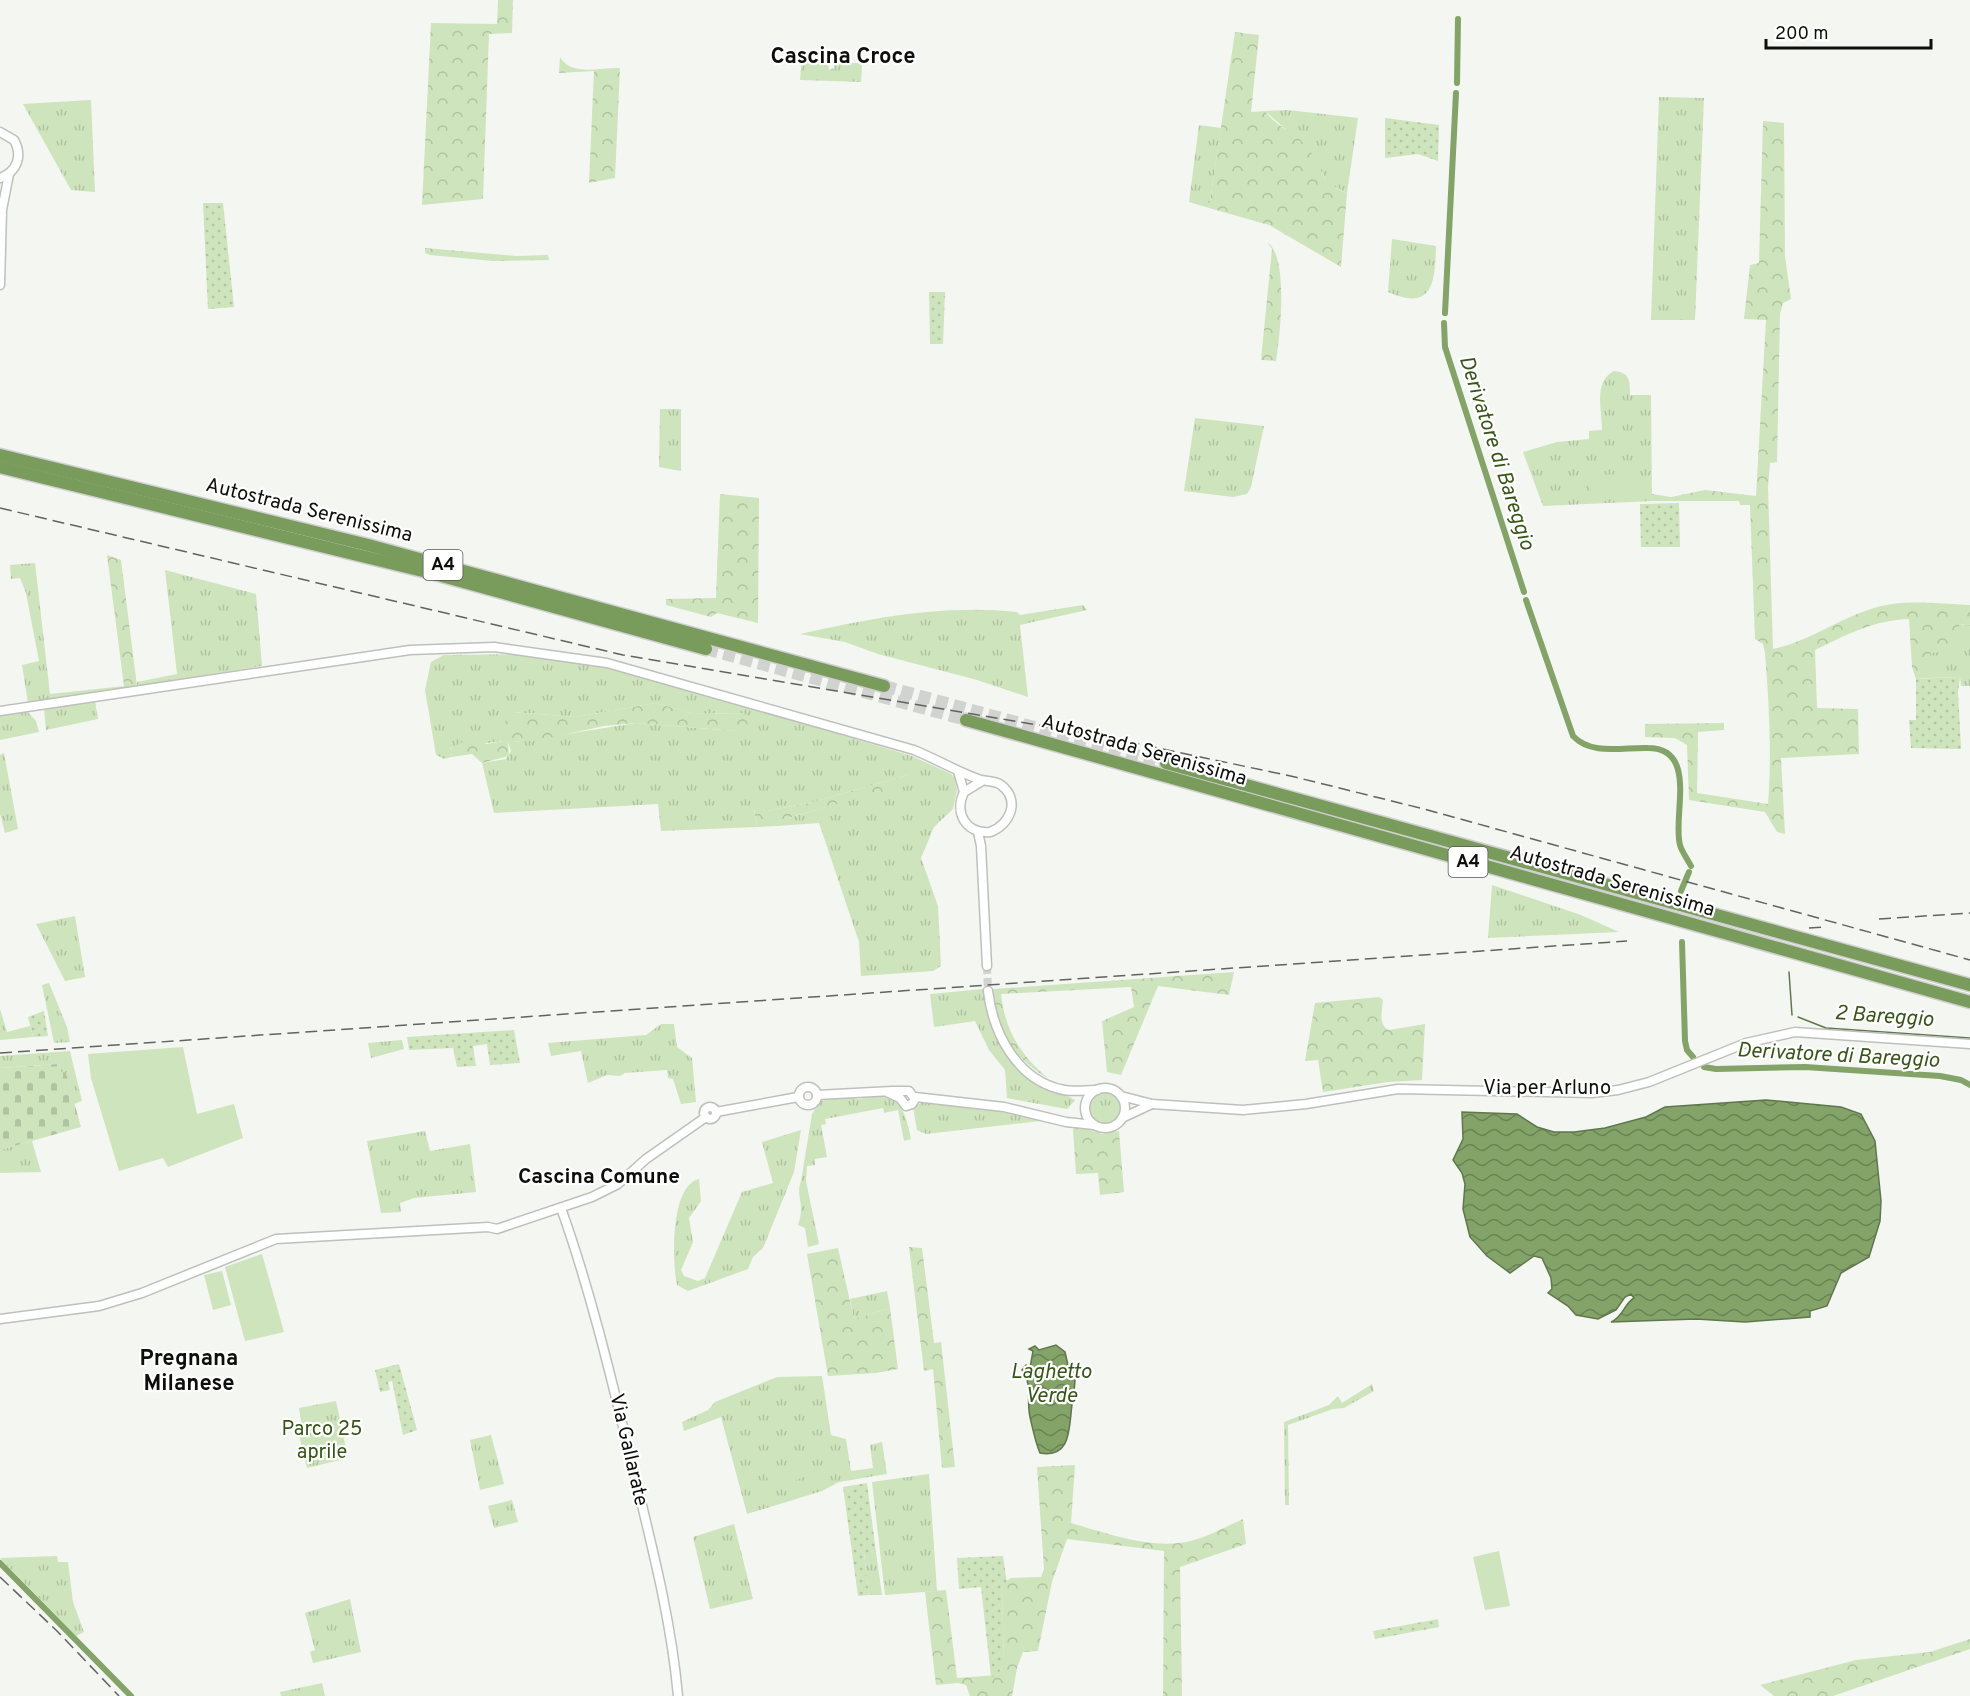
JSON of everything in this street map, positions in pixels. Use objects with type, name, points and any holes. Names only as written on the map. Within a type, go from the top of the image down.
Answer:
[{"type":"highway","name":"Autostrada Serenissima","points":[[0,455],[368,545],[884,686]]},
{"type":"highway","name":"Autostrada Serenissima","points":[[0,467],[420,571],[706,649]]},
{"type":"highway","name":"Autostrada Serenissima","points":[[966,720],[1970,1002]]},
{"type":"highway","name":"Autostrada Serenissima","points":[[1166,763],[1970,985]]},
{"type":"street","points":[[0,178],[9,174],[17,165],[19,153],[14,140],[2,131]]},
{"type":"street","points":[[0,285],[1,208],[9,174]]},
{"type":"street","points":[[0,711],[410,650],[494,647],[607,663],[914,750],[982,781],[1003,787],[1011,800],[1010,816],[1006,823],[990,832],[981,846]]},
{"type":"street","points":[[958,771],[964,792]]},
{"type":"street","points":[[982,781],[964,792],[960,799],[960,814],[967,824],[978,832],[990,832]]},
{"type":"street","points":[[978,832],[981,846],[987,966]]},
{"type":"street","points":[[988,990],[997,1030],[1010,1053],[1038,1078],[1067,1091],[1085,1107],[1087,1117],[1094,1125]]},
{"type":"street","name":"Via per Arluno","points":[[1067,1091],[1109,1089],[1121,1096],[1152,1104],[1243,1110],[1306,1104],[1398,1089],[1429,1087],[1611,1091],[1650,1082],[1746,1042],[1795,1032],[1970,1044]]},
{"type":"street","points":[[807,1087],[813,1088],[817,1095],[813,1104],[808,1106],[800,1102],[798,1097],[801,1089],[807,1087]]},
{"type":"street","points":[[1066,1122],[1075,1118],[1096,1090]]},
{"type":"street","points":[[817,1095],[887,1092],[902,1095],[911,1091],[914,1100],[906,1106],[902,1095]]},
{"type":"street","points":[[1121,1096],[1125,1108],[1122,1118]]},
{"type":"street","points":[[0,1319],[99,1306],[148,1291],[278,1239],[488,1227],[497,1229],[561,1208],[618,1184],[646,1159],[706,1117],[712,1119],[716,1112],[798,1097]]},
{"type":"street","name":"Via per Arluno","points":[[914,1100],[1004,1107],[1066,1122],[1107,1128],[1152,1104]]},
{"type":"street","name":"Via Gallarate","points":[[561,1208],[611,1379],[637,1486],[669,1623],[678,1696]]},
{"type":"green space","points":[[498,0],[513,0],[512,33],[489,34],[483,199],[422,205],[431,23],[497,24]]},
{"type":"green space","points":[[1235,32],[1259,35],[1251,112],[1265,111],[1298,138],[1308,148],[1331,184],[1347,193],[1341,267],[1269,225],[1209,208]]},
{"type":"green space","points":[[802,55],[827,56],[829,70],[834,68],[834,63],[862,63],[861,82],[800,80]]},
{"type":"green space","points":[[560,57],[571,67],[579,69],[620,68],[615,178],[589,183],[594,71],[559,73]]},
{"type":"green space","points":[[1659,97],[1704,98],[1695,320],[1651,320]]},
{"type":"green space","points":[[91,100],[95,192],[71,190],[23,104]]},
{"type":"green space","points":[[1288,110],[1358,118],[1347,193],[1329,184],[1308,149],[1265,111]]},
{"type":"green space","points":[[1385,118],[1439,125],[1438,161],[1418,154],[1385,158]]},
{"type":"green space","points":[[1763,121],[1784,123],[1785,256],[1791,299],[1783,303],[1780,314],[1777,462],[1770,463],[1768,487],[1773,649],[1798,642],[1880,606],[1919,603],[1970,605],[1970,625],[1959,624],[1960,650],[1930,653],[1929,678],[1916,679],[1912,667],[1909,619],[1872,625],[1815,650],[1817,708],[1858,709],[1859,754],[1781,758],[1785,834],[1777,832],[1765,812],[1689,800],[1687,745],[1675,738],[1645,737],[1645,724],[1724,723],[1724,730],[1698,732],[1697,793],[1768,804],[1770,747],[1768,691],[1763,644],[1755,639],[1750,505],[1740,505],[1739,501],[1652,501],[1652,494],[1671,497],[1705,490],[1756,496],[1766,320],[1744,319],[1750,265],[1759,263]]},
{"type":"green space","points":[[1199,125],[1221,128],[1209,208],[1189,202]]},
{"type":"green space","points":[[203,203],[223,203],[234,307],[208,309]]},
{"type":"green space","points":[[1392,239],[1436,246],[1432,282],[1423,296],[1403,297],[1388,292]]},
{"type":"green space","points":[[1267,242],[1274,250],[1281,279],[1281,316],[1276,361],[1261,360],[1272,249]]},
{"type":"green space","points":[[425,248],[516,256],[548,255],[549,260],[493,261],[430,255],[425,253]]},
{"type":"green space","points":[[929,292],[945,292],[943,344],[930,344]]},
{"type":"green space","points":[[1614,371],[1623,373],[1628,378],[1630,395],[1651,395],[1652,501],[1543,506],[1523,452],[1557,442],[1589,439],[1589,431],[1602,430],[1601,389],[1607,376]]},
{"type":"green space","points":[[660,409],[681,409],[681,471],[659,467]]},
{"type":"green space","points":[[1195,418],[1264,426],[1251,487],[1247,494],[1233,497],[1184,491]]},
{"type":"green space","points":[[1635,474],[1636,498],[1591,499],[1590,475]]},
{"type":"green space","points":[[720,494],[759,498],[758,623],[717,613],[711,617],[666,605],[666,599],[716,598]]},
{"type":"green space","points":[[1679,503],[1680,547],[1641,547],[1640,504]]},
{"type":"green space","points":[[107,555],[121,560],[137,686],[126,688],[124,686]]},
{"type":"green space","points":[[35,563],[50,694],[124,686],[126,688],[28,703],[22,665],[39,661],[26,593],[20,578],[11,579],[10,565]]},
{"type":"green space","points":[[165,570],[256,594],[262,666],[137,686],[137,682],[177,674]]},
{"type":"green space","points":[[1083,605],[1087,610],[1020,625],[1028,697],[977,680],[878,654],[845,642],[800,634],[881,618],[935,611],[989,610],[1017,612],[1020,615]]},
{"type":"green space","points":[[1959,624],[1970,625],[1970,686],[1961,686],[1960,677],[1929,678],[1929,653]]},
{"type":"green space","points":[[537,654],[619,669],[912,756],[951,774],[955,778],[957,791],[953,809],[934,827],[921,858],[938,906],[941,966],[933,971],[861,976],[859,942],[819,823],[777,826],[778,821],[860,796],[908,775],[813,802],[767,811],[754,809],[757,827],[661,831],[658,804],[494,813],[482,763],[506,759],[511,751],[508,742],[636,723],[735,731],[743,713],[694,714],[656,703],[576,717],[513,712],[503,729],[503,741],[450,748],[452,757],[444,759],[436,755],[425,690],[431,662],[444,655]]},
{"type":"green space","points":[[1960,677],[1958,692],[1961,749],[1911,748],[1909,720],[1916,720],[1916,679]]},
{"type":"green space","points":[[95,701],[98,719],[46,730],[44,709]]},
{"type":"green space","points":[[656,703],[694,714],[743,713],[752,718],[746,726],[735,731],[636,723],[604,726],[534,741],[508,742],[509,756],[482,763],[472,754],[452,757],[450,749],[467,739],[487,744],[503,741],[503,724],[512,712],[576,717]]},
{"type":"green space","points":[[27,711],[36,721],[39,732],[0,740],[0,715]]},
{"type":"green space","points":[[4,753],[18,829],[5,833],[0,813],[0,755]]},
{"type":"green space","points":[[908,775],[917,780],[915,784],[778,821],[777,826],[757,827],[754,808],[767,811],[813,802]]},
{"type":"green space","points":[[1492,885],[1581,915],[1619,932],[1488,938]]},
{"type":"green space","points":[[75,916],[85,977],[65,981],[36,924]]},
{"type":"green space","points":[[1234,972],[1229,995],[1158,986],[1121,1075],[1107,1072],[1102,1021],[1134,1007],[1131,987],[1001,994],[1006,1020],[1016,1042],[1030,1061],[1049,1079],[1025,1061],[1009,1042],[995,1005],[993,989]]},
{"type":"green space","points":[[49,983],[67,1027],[70,1042],[54,1043],[42,985]]},
{"type":"green space","points":[[983,989],[994,1032],[1000,1045],[1028,1077],[1041,1086],[1075,1100],[1067,1109],[1007,1098],[1005,1070],[989,1050],[975,1021],[934,1027],[930,994]]},
{"type":"green space","points":[[1379,997],[1383,1000],[1383,1025],[1389,1030],[1425,1024],[1422,1080],[1388,1082],[1323,1092],[1318,1060],[1305,1061],[1315,1003]]},
{"type":"green space","points":[[0,1009],[7,1032],[30,1026],[33,1037],[0,1040]]},
{"type":"green space","points":[[44,1011],[48,1036],[33,1037],[28,1017]]},
{"type":"green space","points":[[661,1024],[674,1024],[677,1047],[692,1058],[696,1102],[681,1104],[673,1079],[668,1078],[667,1070],[625,1073],[620,1076],[607,1075],[588,1083],[581,1051],[551,1056],[548,1043],[646,1035]]},
{"type":"green space","points":[[514,1030],[520,1063],[490,1065],[487,1044],[473,1046],[476,1066],[457,1067],[453,1048],[409,1050],[407,1037]]},
{"type":"green space","points":[[402,1040],[404,1049],[371,1058],[368,1043]]},
{"type":"green space","points":[[183,1047],[197,1114],[234,1104],[243,1138],[168,1167],[163,1158],[119,1171],[91,1078],[88,1054]]},
{"type":"green space","points":[[70,1051],[82,1101],[74,1104],[67,1076],[61,1072],[59,1064],[0,1068],[0,1056]]},
{"type":"green space","points":[[59,1064],[61,1072],[67,1076],[81,1127],[0,1150],[0,1068]]},
{"type":"green space","points":[[1105,1092],[1116,1097],[1121,1108],[1116,1119],[1105,1124],[1094,1119],[1089,1108],[1094,1097]]},
{"type":"green space","points":[[882,1094],[895,1101],[903,1111],[911,1139],[904,1141],[898,1110],[884,1113],[883,1108],[825,1119],[826,1124],[821,1125],[827,1157],[815,1159],[815,1165],[807,1166],[806,1181],[819,1244],[808,1247],[805,1228],[798,1225],[801,1212],[799,1187],[812,1114],[820,1101],[846,1097],[860,1099]]},
{"type":"green space","points":[[921,1103],[1004,1110],[1049,1120],[926,1134],[917,1130],[913,1107]]},
{"type":"green space","points":[[1078,1126],[1102,1134],[1119,1131],[1124,1192],[1100,1195],[1098,1173],[1076,1174],[1073,1130]]},
{"type":"green space","points":[[801,1130],[794,1172],[763,1248],[753,1257],[748,1269],[688,1291],[677,1285],[674,1260],[675,1226],[683,1195],[690,1184],[699,1179],[701,1201],[689,1218],[693,1242],[681,1270],[684,1276],[698,1281],[705,1278],[742,1192],[773,1183],[762,1142]]},
{"type":"green space","points":[[425,1131],[430,1151],[470,1144],[476,1192],[414,1198],[400,1203],[401,1212],[381,1213],[367,1141]]},
{"type":"green space","points":[[32,1141],[41,1172],[0,1173],[0,1150]]},
{"type":"green space","points":[[909,1247],[922,1248],[934,1343],[941,1342],[955,1467],[942,1468],[933,1369],[924,1371]]},
{"type":"green space","points":[[838,1248],[854,1319],[890,1308],[898,1369],[828,1376],[807,1254]]},
{"type":"green space","points":[[262,1254],[284,1332],[245,1341],[225,1267]]},
{"type":"green space","points":[[222,1271],[231,1305],[213,1310],[204,1275]]},
{"type":"green space","points":[[887,1291],[890,1308],[854,1319],[850,1299]]},
{"type":"green space","points":[[399,1364],[417,1430],[403,1435],[392,1381],[388,1382],[390,1390],[380,1392],[375,1370]]},
{"type":"green space","points":[[822,1376],[831,1435],[846,1439],[851,1471],[873,1468],[870,1445],[882,1442],[887,1474],[839,1482],[822,1491],[747,1514],[721,1417],[684,1431],[682,1422],[708,1410],[715,1402],[777,1377]]},
{"type":"green space","points":[[1372,1384],[1374,1391],[1344,1408],[1333,1409],[1288,1425],[1289,1505],[1285,1505],[1284,1422],[1329,1405],[1338,1396],[1342,1403]]},
{"type":"green space","name":"Parco 25 aprile","points":[[336,1401],[348,1458],[307,1468],[299,1435],[303,1433],[299,1408]]},
{"type":"green space","points":[[491,1435],[504,1484],[480,1490],[470,1440]]},
{"type":"green space","points":[[809,1461],[814,1474],[771,1488],[766,1474]]},
{"type":"green space","points":[[1075,1465],[1071,1523],[1128,1539],[1172,1544],[1201,1538],[1243,1519],[1246,1544],[1180,1567],[1182,1696],[1163,1696],[1164,1551],[1067,1539],[1052,1582],[1038,1651],[1023,1652],[1017,1668],[1012,1696],[970,1696],[966,1685],[958,1683],[936,1685],[925,1592],[946,1590],[957,1678],[997,1675],[1004,1665],[1002,1584],[1011,1578],[1041,1577],[1044,1569],[1037,1467]]},
{"type":"green space","points":[[929,1474],[937,1591],[885,1595],[872,1482]]},
{"type":"green space","points":[[867,1483],[876,1552],[864,1554],[869,1595],[858,1596],[843,1487]]},
{"type":"green space","points":[[512,1500],[518,1522],[494,1528],[488,1506]]},
{"type":"green space","points":[[734,1524],[753,1599],[710,1609],[693,1537]]},
{"type":"green space","points":[[1499,1551],[1510,1606],[1485,1610],[1473,1557]]},
{"type":"green space","points":[[876,1552],[882,1595],[869,1595],[864,1553]]},
{"type":"green space","points":[[57,1556],[58,1562],[68,1562],[73,1602],[84,1632],[76,1636],[0,1558]]},
{"type":"green space","points":[[1003,1556],[1007,1583],[1002,1584],[1004,1665],[997,1675],[991,1677],[981,1587],[959,1589],[957,1558]]},
{"type":"green space","points":[[350,1599],[361,1652],[313,1663],[310,1652],[315,1650],[305,1613]]},
{"type":"green space","points":[[1438,1619],[1439,1627],[1375,1639],[1373,1631]]},
{"type":"green space","points":[[1970,1639],[1970,1649],[1833,1696],[1774,1696],[1760,1685],[1856,1660],[1930,1652]]},
{"type":"green space","points":[[322,1683],[325,1696],[281,1696],[280,1692]]},
{"type":"water","points":[[1766,1100],[1841,1107],[1861,1114],[1875,1141],[1881,1201],[1880,1221],[1869,1257],[1841,1273],[1827,1306],[1810,1311],[1810,1317],[1745,1322],[1696,1319],[1611,1322],[1634,1298],[1631,1294],[1625,1297],[1616,1310],[1598,1319],[1576,1315],[1568,1306],[1548,1293],[1552,1289],[1551,1278],[1542,1258],[1534,1256],[1510,1273],[1487,1256],[1470,1237],[1463,1209],[1465,1184],[1462,1173],[1453,1160],[1463,1139],[1462,1112],[1517,1114],[1537,1127],[1554,1132],[1574,1132],[1605,1128],[1646,1117],[1665,1107]]},
{"type":"water","name":"Laghetto Verde","points":[[1056,1345],[1065,1352],[1068,1365],[1075,1372],[1074,1388],[1068,1436],[1062,1448],[1049,1454],[1040,1453],[1035,1440],[1029,1411],[1027,1381],[1022,1370],[1026,1365],[1030,1368],[1033,1351],[1029,1349],[1035,1346],[1039,1350]]},
{"type":"waterway","name":"Derivatore di Bareggio","points":[[1457,83],[1458,19]]},
{"type":"waterway","name":"Derivatore di Bareggio","points":[[1445,313],[1456,93]]},
{"type":"waterway","name":"Derivatore di Bareggio","points":[[1444,323],[1445,347],[1524,592]]},
{"type":"waterway","name":"Derivatore di Bareggio","points":[[1526,600],[1573,736],[1589,746],[1608,749],[1648,748],[1664,751],[1673,759],[1678,771],[1680,786],[1678,833],[1680,845],[1691,866]]},
{"type":"waterway","name":"Derivatore di Bareggio","points":[[1681,891],[1689,872]]},
{"type":"waterway","name":"Derivatore di Bareggio","points":[[1682,942],[1685,1041],[1687,1050],[1693,1057]]},
{"type":"waterway","name":"2 Bareggio","points":[[1789,972],[1792,1015]]},
{"type":"waterway","name":"2 Bareggio","points":[[1798,1017],[1826,1028],[1970,1038]]},
{"type":"waterway","name":"Derivatore di Bareggio","points":[[1704,1067],[1716,1069],[1805,1067],[1940,1076],[1961,1080],[1970,1085]]},
{"type":"waterway","points":[[0,1563],[131,1696]]},
{"type":"tunnel","points":[[706,649],[966,720]]},
{"type":"tunnel","points":[[884,686],[1166,763]]},
{"type":"tunnel","points":[[987,966],[988,991]]},
{"type":"railway","points":[[0,508],[623,655],[1097,735],[1295,777],[1424,809],[1970,960]]},
{"type":"railway","points":[[1879,919],[1970,913]]},
{"type":"railway","points":[[1809,928],[1825,927]]},
{"type":"railway","points":[[0,1053],[1627,941]]},
{"type":"railway","points":[[0,1577],[57,1631],[119,1696]]},
{"type":"district","name":"Cascina Croce","points":[[843,57]]},
{"type":"district","name":"Cascina Comune","points":[[599,1177]]},
{"type":"district","name":"Pregnana Milanese","points":[[189,1372]]}]
